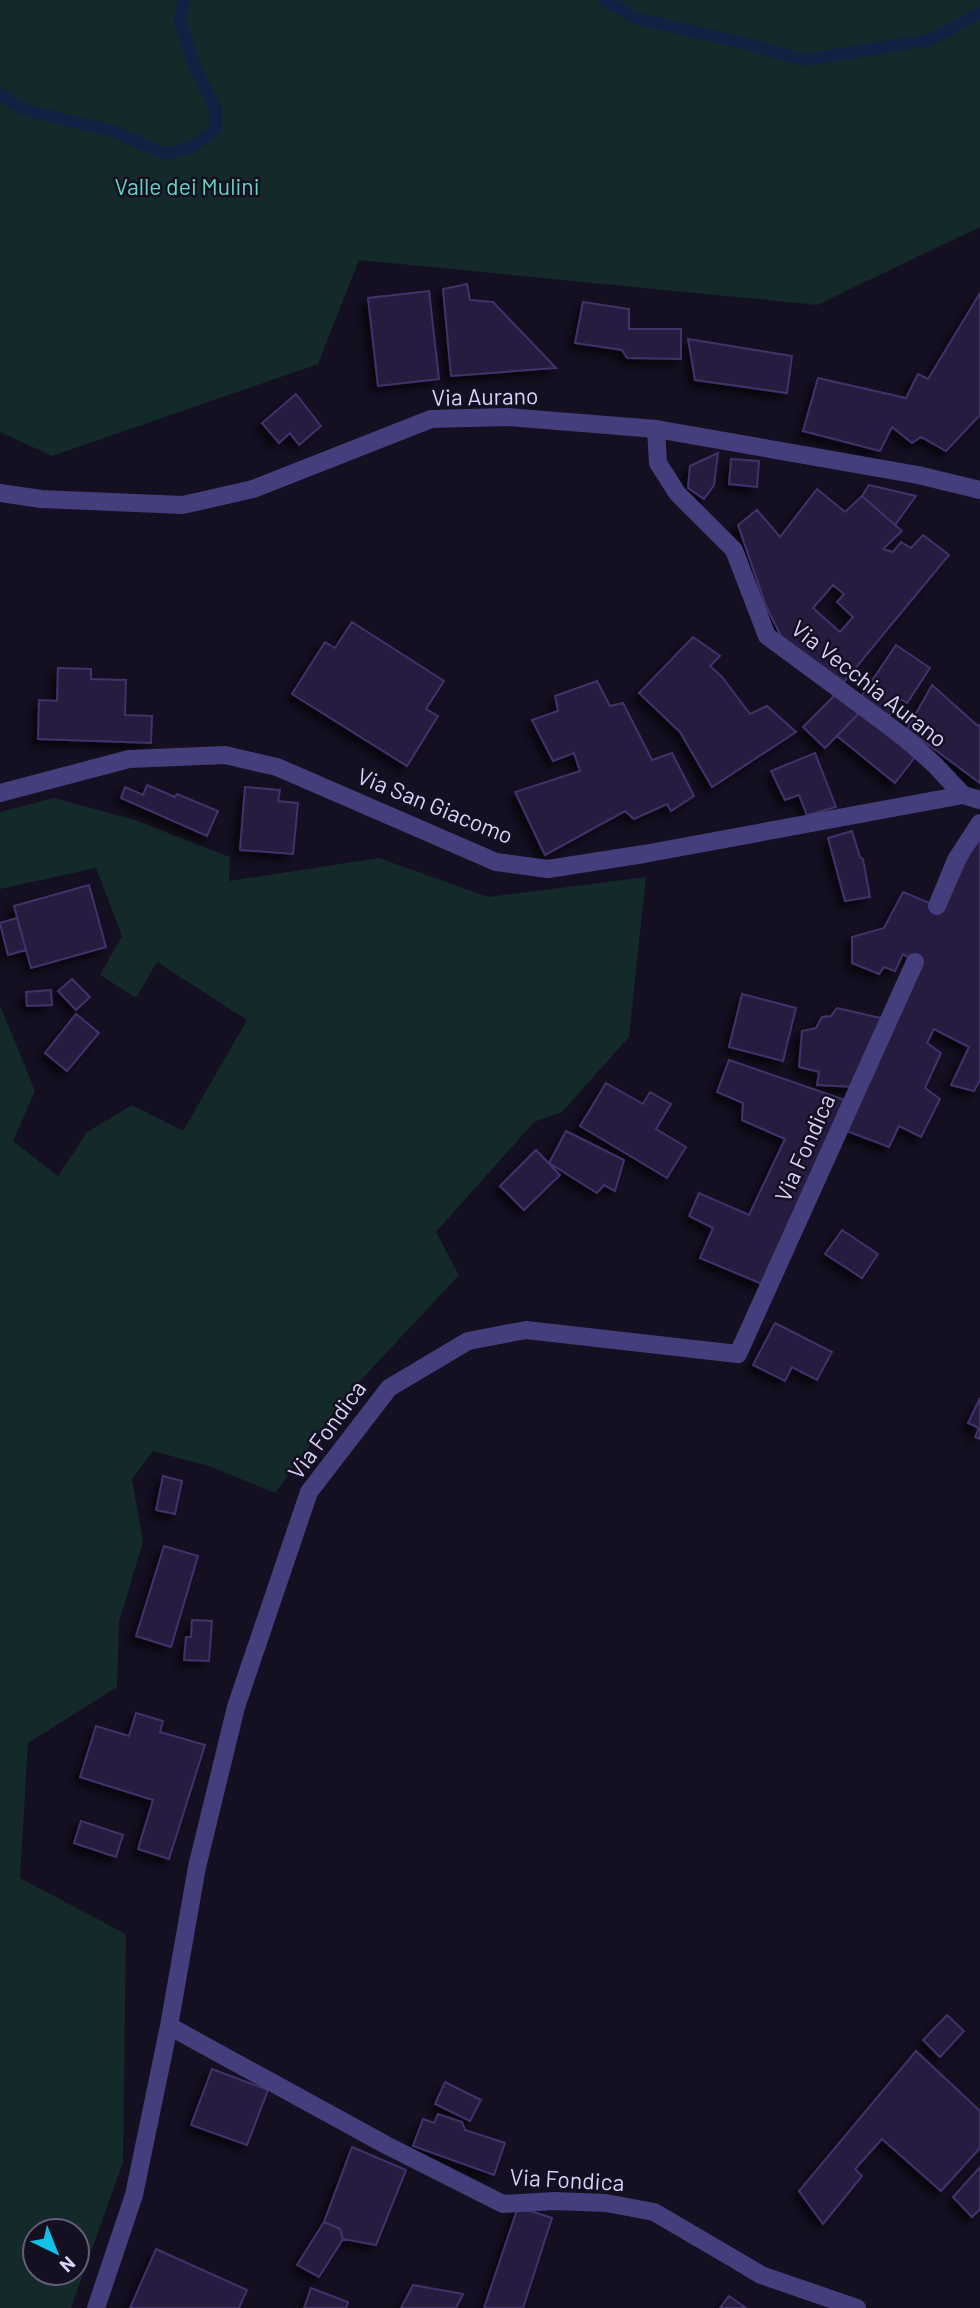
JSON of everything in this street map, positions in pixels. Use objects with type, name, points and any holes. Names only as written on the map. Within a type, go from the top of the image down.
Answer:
[{"type":"street","name":"Via Aurano","points":[[0,493],[41,499],[183,505],[253,489],[431,419],[507,416],[656,429],[918,475],[980,490]]},
{"type":"street","name":"Via Vecchia Aurano","points":[[656,429],[657,463],[677,494],[734,550],[767,636],[904,737],[972,797]]},
{"type":"street","name":"Via San Giacomo","points":[[0,793],[129,759],[225,755],[277,767],[496,862],[548,869],[972,797]]},
{"type":"street","points":[[937,906],[956,860],[980,823]]},
{"type":"street","name":"Via Fondica","points":[[96,2308],[134,2195],[169,2026],[197,1867],[236,1707],[309,1492],[389,1388],[468,1342],[526,1331],[738,1354],[915,962]]},
{"type":"street","name":"Via Fondica","points":[[169,2026],[386,2145],[503,2204],[554,2201],[607,2203],[654,2212],[761,2275],[857,2308]]},
{"type":"green space","name":"Valle dei Mulini","points":[[0,0],[980,0],[980,227],[817,305],[359,260],[318,364],[52,456],[0,432]]},
{"type":"green space","points":[[54,798],[135,820],[230,857],[229,881],[379,858],[488,897],[646,877],[629,1037],[562,1112],[534,1122],[436,1232],[459,1275],[347,1395],[275,1493],[212,1467],[153,1451],[132,1479],[143,1542],[119,1622],[117,1687],[28,1743],[20,1878],[126,1934],[123,2162],[91,2252],[91,2217],[21,2217],[21,2287],[78,2287],[71,2308],[0,2308],[0,1005],[35,1091],[13,1141],[58,1176],[87,1132],[132,1105],[183,1131],[247,1020],[157,962],[136,998],[100,975],[122,936],[96,868],[0,889],[0,812]]},
{"type":"building","points":[[467,284],[470,300],[493,302],[556,368],[451,376],[443,289]]},
{"type":"building","points":[[429,291],[439,379],[378,386],[368,298]]},
{"type":"building","points":[[980,293],[980,415],[946,451],[921,437],[912,443],[892,427],[880,451],[803,431],[818,378],[906,398],[918,374],[928,379]]},
{"type":"building","points":[[583,302],[629,309],[629,329],[681,329],[681,359],[627,358],[622,350],[575,343]]},
{"type":"building","points":[[688,339],[792,356],[787,393],[695,380]]},
{"type":"building","points":[[296,394],[321,426],[299,445],[290,433],[279,443],[262,423]]},
{"type":"building","points":[[718,453],[714,485],[704,499],[688,488],[690,466]]},
{"type":"building","points":[[731,459],[759,461],[757,487],[729,484]]},
{"type":"building","points":[[869,485],[916,496],[895,525],[862,496]]},
{"type":"building","points":[[817,489],[845,512],[862,496],[902,531],[883,549],[893,552],[901,542],[911,548],[923,535],[949,555],[844,682],[781,636],[766,606],[738,525],[757,510],[780,537]],"holes":[[[833,585],[844,594],[837,602],[853,617],[840,632],[813,608]]]},
{"type":"building","points":[[352,622],[444,681],[426,709],[438,716],[407,766],[292,694],[325,642],[335,648]]},
{"type":"building","points":[[693,637],[720,656],[710,666],[722,677],[750,714],[767,706],[796,732],[712,787],[680,732],[639,693]]},
{"type":"building","points":[[896,645],[930,668],[907,703],[901,699],[889,716],[861,697]]},
{"type":"building","points":[[58,668],[91,669],[91,679],[126,680],[125,715],[152,716],[151,743],[38,739],[39,700],[57,701]]},
{"type":"building","points":[[597,681],[610,706],[623,703],[652,760],[672,753],[694,796],[671,811],[667,804],[634,819],[625,811],[545,855],[515,792],[580,771],[574,753],[553,761],[532,720],[558,711],[555,696]]},
{"type":"building","points":[[932,685],[980,725],[980,783],[907,729]]},
{"type":"building","points":[[838,692],[859,713],[825,748],[803,727]]},
{"type":"building","points":[[859,713],[915,757],[895,783],[837,736]]},
{"type":"building","points":[[815,753],[836,807],[807,815],[799,795],[785,800],[771,771]]},
{"type":"building","points":[[147,785],[218,811],[207,836],[121,798],[125,787],[143,795]]},
{"type":"building","points":[[245,787],[280,790],[278,801],[298,803],[293,854],[240,850]]},
{"type":"building","points":[[852,831],[863,859],[870,897],[845,901],[828,838]]},
{"type":"building","points":[[980,840],[980,1080],[974,1091],[951,1085],[969,1047],[934,1029],[927,1043],[941,1053],[925,1088],[940,1099],[921,1137],[899,1126],[889,1147],[844,1130],[921,966],[903,954],[895,971],[884,967],[879,974],[852,963],[852,937],[884,928],[903,892],[944,909],[970,852]]},
{"type":"building","points":[[89,885],[106,947],[31,968],[14,906]]},
{"type":"building","points":[[17,918],[26,950],[8,955],[0,923]]},
{"type":"building","points":[[72,979],[90,997],[76,1010],[58,991]]},
{"type":"building","points":[[51,990],[52,1005],[27,1006],[26,992]]},
{"type":"building","points":[[742,994],[796,1008],[783,1061],[729,1047]]},
{"type":"building","points":[[837,1008],[885,1019],[856,1087],[817,1085],[819,1072],[799,1067],[802,1031],[816,1028],[822,1017],[831,1016]]},
{"type":"building","points":[[76,1014],[99,1033],[67,1071],[45,1053]]},
{"type":"building","points":[[729,1060],[848,1101],[762,1284],[700,1258],[713,1228],[689,1216],[699,1193],[749,1215],[785,1139],[742,1120],[743,1103],[717,1092]]},
{"type":"building","points":[[606,1083],[643,1104],[650,1092],[671,1104],[656,1129],[686,1147],[667,1178],[580,1126]]},
{"type":"building","points":[[566,1131],[624,1160],[615,1191],[604,1185],[597,1193],[549,1163]]},
{"type":"building","points":[[536,1150],[560,1175],[524,1210],[500,1186]]},
{"type":"building","points":[[842,1230],[878,1254],[862,1278],[825,1254]]},
{"type":"building","points":[[775,1323],[832,1352],[817,1380],[792,1367],[785,1381],[753,1365]]},
{"type":"building","points":[[980,1398],[980,1439],[975,1437],[979,1428],[968,1423]]},
{"type":"building","points":[[163,1476],[182,1481],[175,1514],[156,1510]]},
{"type":"building","points":[[164,1546],[198,1556],[171,1647],[136,1636]]},
{"type":"building","points":[[192,1620],[212,1621],[209,1661],[184,1660],[186,1637],[191,1637]]},
{"type":"building","points":[[136,1713],[163,1721],[160,1732],[205,1745],[169,1859],[138,1849],[153,1800],[80,1777],[96,1726],[129,1736]]},
{"type":"building","points":[[81,1821],[123,1835],[116,1857],[74,1843]]},
{"type":"building","points":[[947,2015],[964,2031],[940,2057],[923,2040]]},
{"type":"building","points":[[916,2051],[980,2111],[980,2148],[941,2191],[882,2139],[855,2169],[862,2176],[823,2224],[799,2191]]},
{"type":"building","points":[[212,2069],[268,2090],[247,2145],[191,2125]]},
{"type":"building","points":[[445,2082],[481,2100],[470,2121],[435,2104]]},
{"type":"building","points":[[438,2114],[462,2122],[465,2130],[505,2143],[494,2175],[413,2146],[423,2119],[434,2123]]},
{"type":"building","points":[[352,2147],[406,2170],[376,2245],[343,2239],[340,2229],[324,2222]]},
{"type":"building","points":[[980,2167],[980,2209],[972,2217],[953,2197]]},
{"type":"building","points":[[518,2207],[552,2218],[523,2308],[484,2308]]},
{"type":"building","points":[[324,2222],[340,2229],[343,2239],[319,2277],[297,2265]]},
{"type":"building","points":[[156,2249],[247,2290],[239,2308],[130,2308]]},
{"type":"building","points":[[413,2285],[463,2294],[456,2308],[401,2308]]},
{"type":"building","points":[[311,2288],[348,2302],[346,2308],[304,2308]]},
{"type":"building","points":[[729,2296],[746,2308],[720,2308]]},
{"type":"waterway","points":[[0,94],[24,110],[113,131],[165,154],[190,148],[215,130],[216,110],[195,68],[180,20],[184,0]]},
{"type":"waterway","points":[[605,0],[635,18],[748,44],[803,60],[930,40],[980,13]]}]
